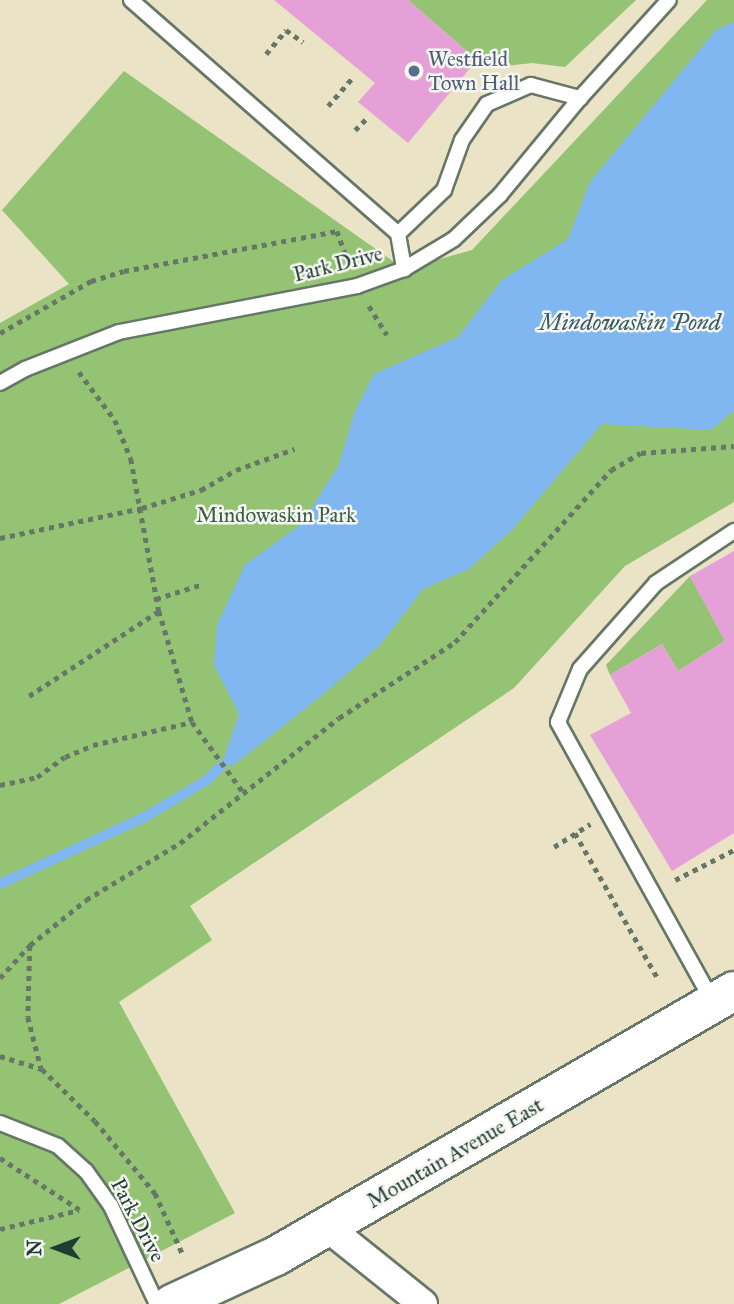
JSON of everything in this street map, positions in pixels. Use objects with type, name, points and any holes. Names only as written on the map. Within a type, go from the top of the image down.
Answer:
[{"type":"street","name":"Mountain Avenue East","points":[[172,1304],[327,1227],[724,997]]},
{"type":"street","points":[[327,1227],[423,1304]]},
{"type":"lane","points":[[131,0],[398,234],[404,269]]},
{"type":"lane","name":"Park Drive","points":[[0,383],[64,352],[182,316],[357,286],[404,269],[454,239],[500,195],[580,98],[669,0]]},
{"type":"lane","points":[[398,234],[444,190],[462,140],[487,104],[531,85],[580,98]]},
{"type":"lane","points":[[724,997],[558,722],[580,669],[656,583],[734,531]]},
{"type":"lane","name":"Park Drive","points":[[0,1123],[58,1146],[86,1171],[111,1206],[158,1304]]},
{"type":"path","points":[[266,54],[286,30],[303,42]]},
{"type":"path","points":[[328,106],[354,76]]},
{"type":"path","points":[[355,130],[368,117]]},
{"type":"path","points":[[0,333],[79,288],[113,274],[337,231],[357,286],[387,335]]},
{"type":"path","points":[[64,352],[115,420],[131,459],[142,508],[156,599],[192,722],[231,781],[243,792]]},
{"type":"path","points":[[0,978],[30,944],[86,900],[180,843],[339,718],[455,642],[611,470],[641,453],[734,446]]},
{"type":"path","points":[[0,538],[142,508],[201,490],[236,470],[294,449]]},
{"type":"path","points":[[156,599],[203,584]]},
{"type":"path","points":[[29,696],[159,611]]},
{"type":"path","points":[[0,785],[37,778],[65,757],[93,745],[192,722]]},
{"type":"path","points":[[575,833],[659,980]]},
{"type":"path","points":[[30,944],[28,1017],[42,1069]]},
{"type":"path","points":[[0,1056],[42,1069],[95,1121],[155,1193],[184,1257]]},
{"type":"path","points":[[0,1158],[80,1210],[0,1229]]},
{"type":"green space","points":[[408,0],[636,0],[565,67],[532,63],[498,67],[477,60]]},
{"type":"green space","name":"Mindowaskin Park","points":[[707,0],[734,0],[734,502],[625,566],[514,688],[190,906],[212,940],[119,1002],[235,1213],[59,1304],[0,1304],[0,323],[69,284],[2,210],[124,71],[404,269],[472,250]]},
{"type":"green space","points":[[690,576],[725,641],[678,671],[662,644],[610,675],[606,665]]},
{"type":"water","name":"Mindowaskin Pond","points":[[734,22],[734,411],[711,430],[602,424],[512,530],[469,569],[423,589],[381,644],[325,693],[234,765],[221,766],[239,714],[214,665],[217,625],[245,565],[300,525],[338,467],[355,411],[374,374],[458,337],[502,280],[568,239],[590,182],[716,30]]},
{"type":"building","name":"Westfield Town Hall","points":[[274,0],[408,0],[477,60],[408,143],[358,102],[375,83]]},
{"type":"building","points":[[734,551],[734,833],[672,871],[590,735],[631,713],[610,675],[662,644],[678,671],[725,641],[690,576]]},
{"type":"waterway","points":[[0,884],[145,817],[207,780],[221,766]]},
{"type":"place","name":"Westfield Town Hall","points":[[414,71]]}]
